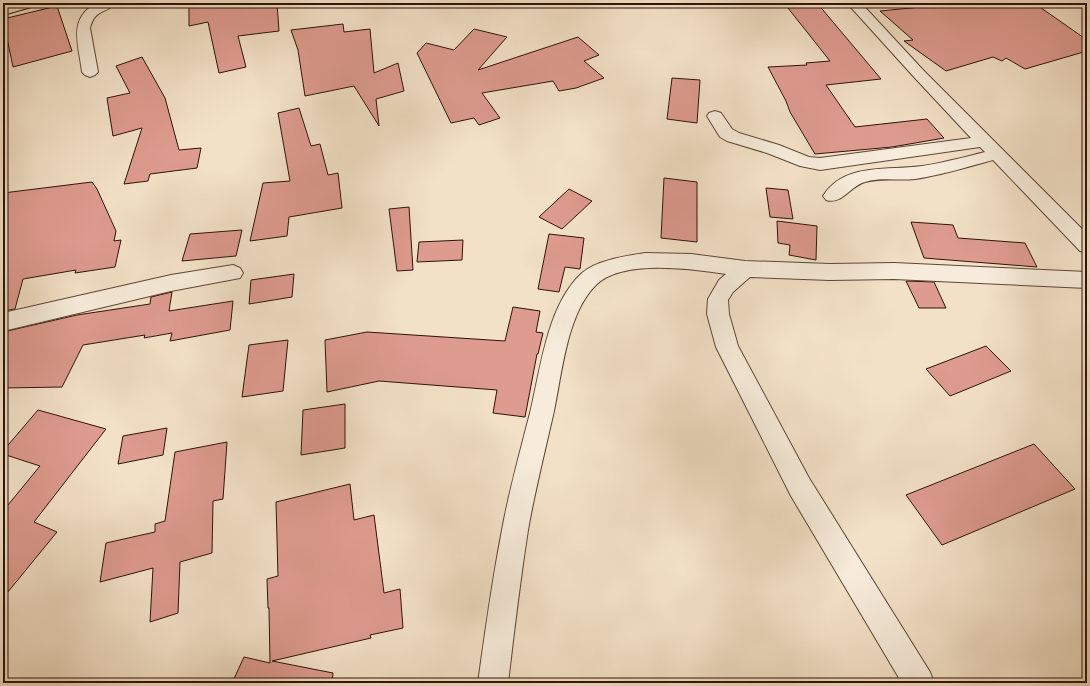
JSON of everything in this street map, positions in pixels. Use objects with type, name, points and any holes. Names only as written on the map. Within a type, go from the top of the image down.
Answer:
[{"type":"main road","points":[[3,11],[30,3]]},
{"type":"street","points":[[90,72],[83,28],[85,20],[90,13],[108,3]]},
{"type":"street","points":[[854,3],[919,74],[1087,246]]},
{"type":"street","points":[[715,116],[726,132],[733,137],[773,149],[806,162],[820,164],[991,148]]},
{"type":"street","points":[[832,196],[842,186],[865,175],[886,173],[920,173],[991,148]]},
{"type":"street","points":[[493,683],[504,600],[526,475],[542,411],[553,356],[569,305],[590,278],[613,266],[645,260],[691,261],[745,269],[909,272],[1087,280]]},
{"type":"street","points":[[745,269],[726,286],[718,299],[718,314],[727,347],[800,487],[919,683]]},
{"type":"street","points":[[3,322],[171,283],[233,273]]},
{"type":"building","points":[[189,3],[277,3],[279,31],[238,36],[246,67],[219,73],[208,22],[189,26]]},
{"type":"building","points":[[784,3],[817,3],[881,79],[826,85],[855,127],[927,119],[944,138],[892,147],[815,154],[790,112],[786,101],[768,67],[807,65],[806,63],[830,61]]},
{"type":"building","points":[[962,3],[1034,3],[1087,40],[1087,51],[1025,69],[1006,58],[1002,61],[993,57],[946,71],[904,41],[913,40],[880,11]]},
{"type":"building","points":[[57,6],[72,51],[13,67],[3,19]]},
{"type":"building","points":[[343,24],[344,32],[370,29],[374,73],[398,63],[404,91],[376,99],[379,126],[354,86],[305,96],[298,50],[291,30]]},
{"type":"building","points":[[474,29],[507,37],[478,70],[578,37],[599,55],[584,61],[604,78],[576,88],[559,91],[553,81],[482,93],[500,118],[479,125],[474,118],[451,123],[417,53],[426,43],[454,50]]},
{"type":"building","points":[[142,57],[165,98],[179,150],[201,148],[197,168],[150,174],[148,181],[124,184],[142,128],[113,136],[107,98],[130,93],[116,66]]},
{"type":"building","points":[[672,78],[700,80],[697,123],[667,119]]},
{"type":"building","points":[[299,108],[311,146],[320,144],[328,175],[338,173],[342,208],[289,217],[287,236],[250,241],[263,183],[290,181],[278,113]]},
{"type":"building","points":[[664,178],[697,182],[697,242],[661,238]]},
{"type":"building","points":[[92,182],[97,189],[116,231],[114,241],[121,240],[115,267],[75,273],[76,270],[23,279],[15,309],[3,311],[3,193]]},
{"type":"building","points":[[766,188],[788,190],[793,219],[770,217]]},
{"type":"building","points":[[569,189],[592,201],[562,229],[539,217]]},
{"type":"building","points":[[409,207],[413,270],[397,271],[389,209]]},
{"type":"building","points":[[777,221],[817,226],[816,260],[789,255],[790,245],[778,243]]},
{"type":"building","points":[[911,222],[953,225],[958,238],[1025,243],[1037,267],[924,258]]},
{"type":"building","points":[[242,230],[236,256],[182,261],[190,234]]},
{"type":"building","points":[[549,234],[584,238],[580,269],[565,267],[559,292],[538,289]]},
{"type":"building","points":[[463,240],[462,260],[417,262],[419,242]]},
{"type":"building","points":[[294,274],[292,297],[249,304],[251,280]]},
{"type":"building","points":[[906,281],[934,282],[946,308],[919,308]]},
{"type":"building","points":[[172,292],[169,311],[233,301],[230,330],[170,341],[172,333],[144,338],[145,335],[83,345],[62,387],[3,388],[3,332],[77,315],[150,304],[151,297]]},
{"type":"building","points":[[513,307],[540,311],[536,332],[543,333],[537,354],[525,417],[493,413],[497,390],[379,381],[327,392],[325,340],[367,332],[505,341]]},
{"type":"building","points":[[288,340],[283,391],[242,397],[249,345]]},
{"type":"building","points":[[986,346],[1011,371],[950,396],[926,369]]},
{"type":"building","points":[[345,404],[345,448],[301,455],[303,410]]},
{"type":"building","points":[[38,410],[106,429],[34,522],[57,532],[3,598],[3,511],[40,466],[3,454],[3,451]]},
{"type":"building","points":[[167,428],[163,455],[118,464],[123,436]]},
{"type":"building","points":[[227,442],[223,499],[213,501],[212,553],[180,562],[178,613],[150,622],[153,568],[100,582],[106,543],[155,532],[155,524],[165,521],[175,452]]},
{"type":"building","points":[[1034,444],[1075,489],[942,545],[906,495]]},
{"type":"building","points":[[350,484],[354,520],[374,515],[384,593],[400,589],[403,628],[370,635],[371,638],[272,661],[333,673],[332,683],[232,683],[244,657],[270,663],[267,579],[278,576],[276,502]]}]
